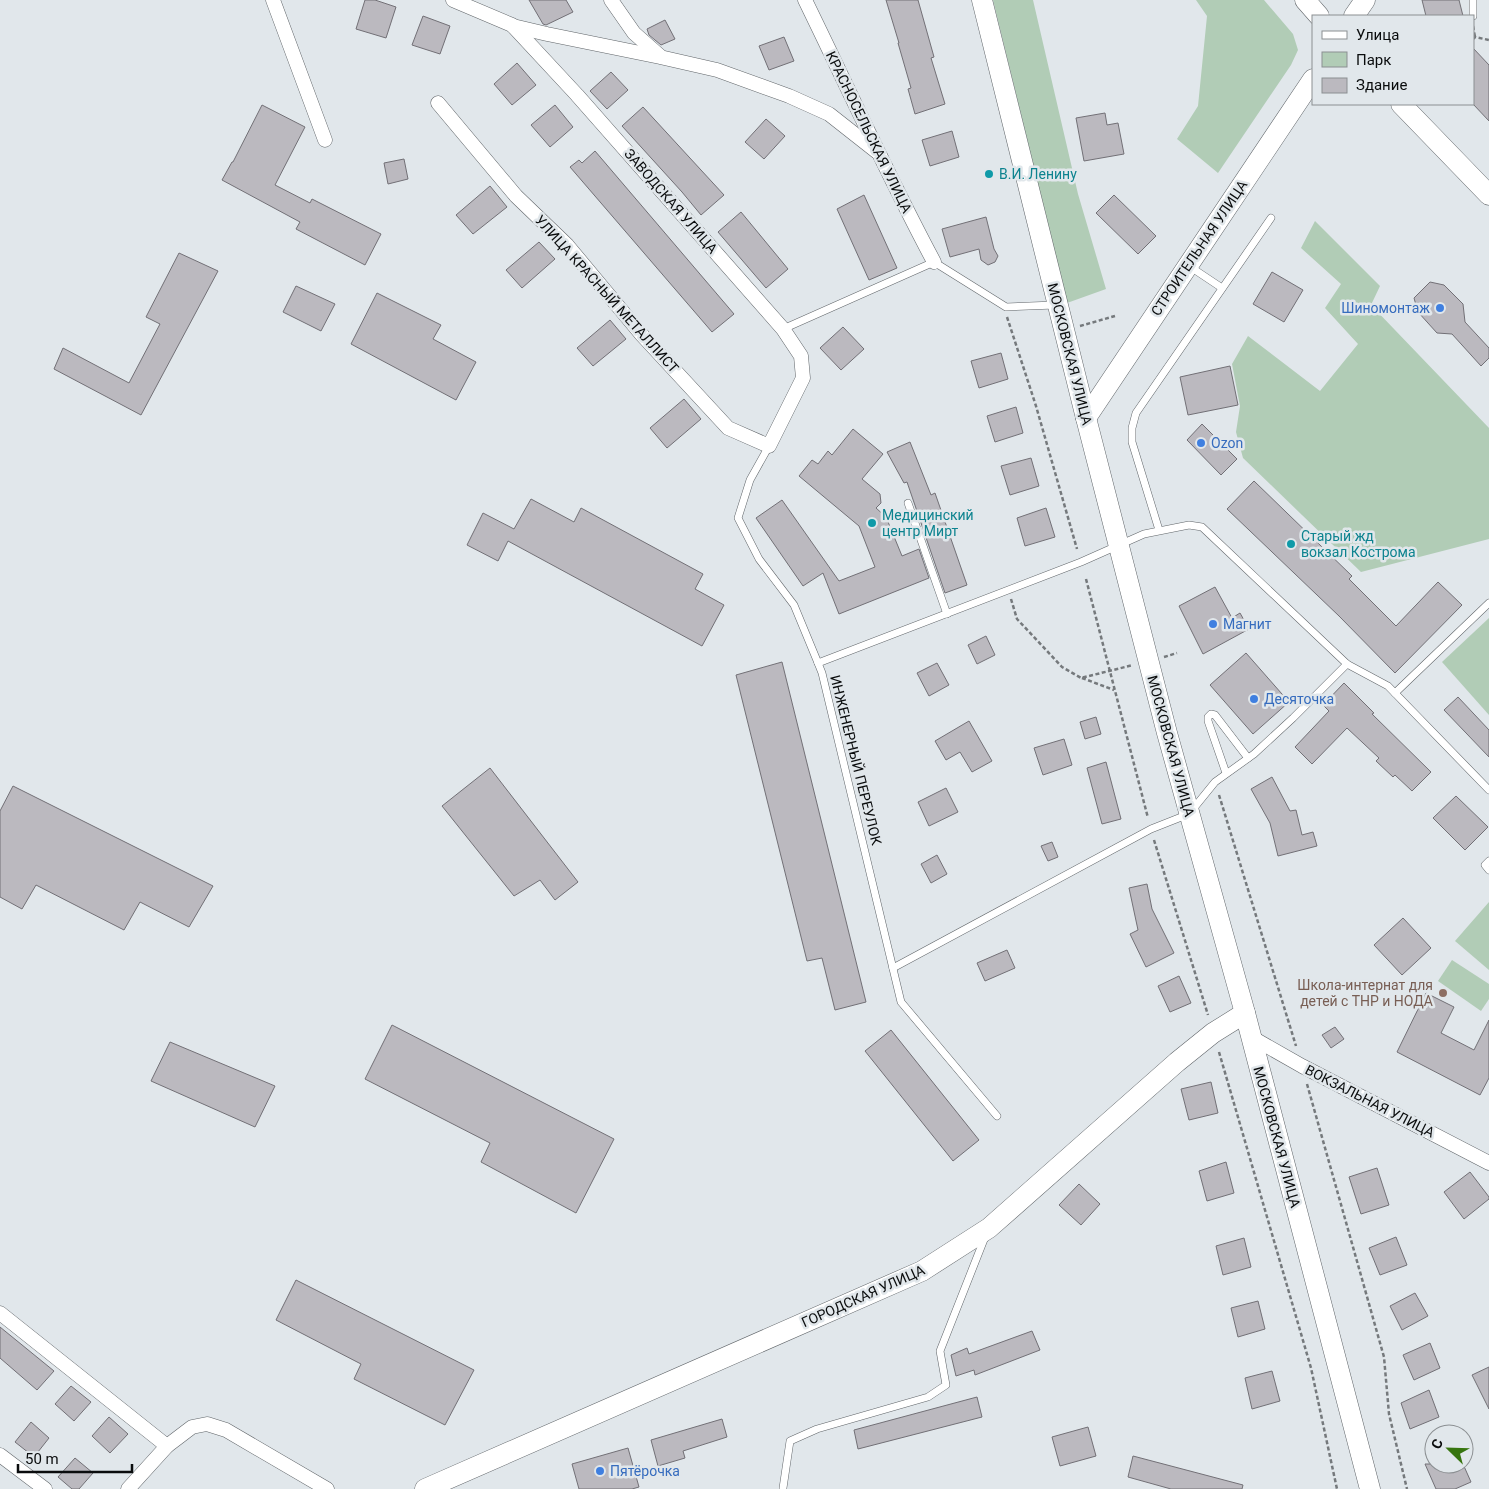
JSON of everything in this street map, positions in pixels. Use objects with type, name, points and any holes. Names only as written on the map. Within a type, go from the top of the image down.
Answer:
[{"type":"main road","name":"МОСКОВСКАЯ УЛИЦА","points":[[982,0],[1086,418],[1189,814],[1245,1012],[1370,1489]]},
{"type":"main road","points":[[1305,0],[1318,15]]},
{"type":"main road","points":[[1355,15],[1365,0]]},
{"type":"main road","name":"СТРОИТЕЛЬНАЯ УЛИЦА","points":[[1086,418],[1312,80]]},
{"type":"main road","points":[[1402,105],[1485,188]]},
{"type":"main road","name":"ГОРОДСКАЯ УЛИЦА","points":[[425,1489],[922,1271],[988,1228],[1177,1062],[1213,1033],[1245,1012]]},
{"type":"street","points":[[273,0],[325,140]]},
{"type":"street","name":"ЗАВОДСКАЯ УЛИЦА","points":[[453,0],[512,26],[584,102],[783,329],[801,356],[803,378],[769,446]]},
{"type":"street","points":[[611,0],[634,33],[660,56]]},
{"type":"street","name":"КРАСНОСЕЛЬСКАЯ УЛИЦА","points":[[805,0],[876,151],[934,262]]},
{"type":"street","points":[[512,26],[660,56],[717,70],[789,96],[829,114],[876,151]]},
{"type":"street","name":"УЛИЦА КРАСНЫЙ МЕТАЛЛИСТ","points":[[438,103],[516,196],[567,244],[642,335],[728,428],[769,446]]},
{"type":"street","name":"ВОКЗАЛЬНАЯ УЛИЦА","points":[[1251,1037],[1302,1066],[1489,1163]]},
{"type":"street","points":[[0,1313],[167,1446]]},
{"type":"street","points":[[128,1489],[167,1446],[192,1428],[207,1424],[226,1430],[326,1489]]},
{"type":"street","points":[[0,1456],[45,1489]]},
{"type":"lane","points":[[1473,0],[1473,15]]},
{"type":"lane","points":[[1159,530],[1132,442],[1132,428],[1136,413],[1271,218]]},
{"type":"lane","points":[[783,329],[934,262],[1006,307],[1058,305]]},
{"type":"lane","points":[[1188,265],[1222,288]]},
{"type":"lane","points":[[769,446],[750,480],[738,518],[759,559],[794,605],[818,663]]},
{"type":"lane","points":[[908,503],[947,614]]},
{"type":"lane","name":"ИНЖЕНЕРНЫЙ ПЕРЕУЛОК","points":[[997,1116],[901,1002],[825,682],[818,663],[1081,562],[1144,534],[1189,524],[1202,527],[1347,664],[1388,686],[1489,790]]},
{"type":"lane","points":[[1395,693],[1489,603]]},
{"type":"lane","points":[[893,968],[1151,829],[1189,814],[1215,782],[1248,758],[1293,718],[1347,664]]},
{"type":"lane","points":[[1226,774],[1208,721],[1208,717],[1211,714],[1216,715],[1248,758]]},
{"type":"lane","points":[[1489,861],[1484,865],[1489,870]]},
{"type":"lane","points":[[783,1488],[790,1441],[818,1429],[928,1397],[946,1385],[940,1351],[988,1228]]},
{"type":"path","points":[[1474,38],[1489,40]]},
{"type":"path","points":[[1073,328],[1115,316]]},
{"type":"path","points":[[1007,317],[1036,406],[1078,549]]},
{"type":"path","points":[[1086,579],[1148,818]]},
{"type":"path","points":[[1008,590],[1017,619],[1062,667],[1081,678],[1114,690]]},
{"type":"path","points":[[1158,658],[1177,653]]},
{"type":"path","points":[[1081,678],[1136,664]]},
{"type":"path","points":[[1215,782],[1297,1050]]},
{"type":"path","points":[[1154,840],[1209,1019]]},
{"type":"path","points":[[1217,1047],[1311,1368],[1337,1489]]},
{"type":"path","points":[[1306,1080],[1384,1358],[1389,1414],[1407,1489]]},
{"type":"green space","points":[[993,0],[1033,0],[1078,194],[1106,289],[1067,303]]},
{"type":"green space","points":[[1196,0],[1264,0],[1293,34],[1298,50],[1291,65],[1218,173],[1177,139],[1198,106],[1207,16]]},
{"type":"green space","points":[[1315,221],[1380,286],[1371,305],[1489,428],[1489,539],[1361,572],[1243,458],[1236,432],[1240,406],[1232,364],[1248,336],[1320,391],[1358,344],[1325,308],[1341,284],[1301,248]]},
{"type":"green space","points":[[1489,618],[1489,715],[1442,662]]},
{"type":"green space","points":[[1489,902],[1489,970],[1455,941]]},
{"type":"green space","points":[[1452,960],[1489,984],[1489,999],[1481,1011],[1438,981]]},
{"type":"building","points":[[365,0],[375,0],[396,7],[386,38],[356,29]]},
{"type":"building","points":[[529,0],[566,0],[573,12],[546,25],[543,24]]},
{"type":"building","points":[[886,0],[918,0],[934,57],[931,58],[945,104],[915,114],[908,89],[911,88]]},
{"type":"building","points":[[1422,0],[1459,0],[1463,15],[1426,15]]},
{"type":"building","points":[[423,16],[450,26],[440,54],[412,45]]},
{"type":"building","points":[[665,20],[675,39],[661,45],[649,35],[647,29]]},
{"type":"building","points":[[784,37],[794,61],[769,70],[759,46]]},
{"type":"building","points":[[1474,49],[1489,65],[1489,121],[1474,105]]},
{"type":"building","points":[[517,63],[536,85],[512,105],[494,84]]},
{"type":"building","points":[[611,72],[628,90],[607,109],[590,91]]},
{"type":"building","points":[[262,105],[305,127],[275,185],[310,203],[312,199],[381,234],[365,265],[296,229],[300,222],[222,180]]},
{"type":"building","points":[[555,105],[573,127],[550,147],[531,125]]},
{"type":"building","points":[[643,107],[724,195],[701,215],[622,126]]},
{"type":"building","points":[[1105,113],[1107,125],[1118,123],[1124,154],[1084,161],[1076,118]]},
{"type":"building","points":[[766,119],[785,136],[764,159],[745,142]]},
{"type":"building","points":[[952,131],[959,157],[930,166],[922,140]]},
{"type":"building","points":[[595,151],[734,314],[712,332],[570,167],[579,160],[582,163]]},
{"type":"building","points":[[404,159],[408,179],[388,184],[384,163]]},
{"type":"building","points":[[490,186],[507,207],[473,234],[456,215]]},
{"type":"building","points":[[864,195],[897,268],[869,280],[837,209]]},
{"type":"building","points":[[1114,195],[1156,236],[1138,254],[1096,213]]},
{"type":"building","points":[[741,212],[788,269],[766,288],[718,232]]},
{"type":"building","points":[[986,217],[994,249],[998,256],[995,262],[988,265],[981,260],[979,249],[950,257],[942,229]]},
{"type":"building","points":[[539,242],[555,259],[522,288],[506,270]]},
{"type":"building","points":[[179,253],[218,271],[141,415],[54,369],[63,348],[129,383],[160,324],[146,317]]},
{"type":"building","points":[[1272,272],[1303,290],[1284,322],[1253,304]]},
{"type":"building","name":"Шиномонтаж","points":[[1430,282],[1444,285],[1463,304],[1465,322],[1489,348],[1489,358],[1481,366],[1452,334],[1437,333],[1418,312],[1414,298]]},
{"type":"building","points":[[296,286],[335,304],[321,331],[283,312]]},
{"type":"building","points":[[377,293],[441,325],[433,339],[476,362],[456,400],[351,344]]},
{"type":"building","points":[[610,320],[626,339],[593,366],[577,348]]},
{"type":"building","points":[[843,327],[864,349],[841,370],[820,348]]},
{"type":"building","points":[[1001,353],[1008,379],[979,388],[971,361]]},
{"type":"building","points":[[1230,366],[1238,405],[1188,415],[1180,377]]},
{"type":"building","points":[[684,399],[701,419],[667,448],[650,428]]},
{"type":"building","points":[[1016,407],[1023,433],[995,442],[987,416]]},
{"type":"building","points":[[1202,424],[1237,459],[1221,475],[1187,440]]},
{"type":"building","name":"Медицинский центр Мирт","points":[[853,429],[883,454],[862,479],[880,494],[881,503],[876,508],[886,517],[902,556],[919,549],[929,578],[839,614],[823,573],[803,586],[756,518],[782,500],[839,581],[875,567],[859,526],[799,476],[812,460],[818,464],[828,451],[832,455]]},
{"type":"building","points":[[910,442],[931,495],[935,493],[967,585],[945,593],[907,482],[904,483],[887,452]]},
{"type":"building","points":[[1031,458],[1039,486],[1010,495],[1001,466]]},
{"type":"building","points":[[1254,481],[1352,576],[1349,579],[1396,626],[1438,582],[1462,605],[1395,673],[1339,616],[1227,509]]},
{"type":"building","points":[[531,499],[574,522],[581,508],[703,574],[695,589],[724,605],[702,646],[508,541],[498,561],[467,545],[483,513],[514,529]]},
{"type":"building","points":[[1046,508],[1055,537],[1025,546],[1017,518]]},
{"type":"building","points":[[1215,587],[1232,618],[1240,613],[1249,629],[1203,654],[1179,606]]},
{"type":"building","points":[[986,636],[995,655],[977,664],[968,645]]},
{"type":"building","points":[[1246,653],[1289,702],[1253,734],[1210,685]]},
{"type":"building","points":[[782,662],[866,1002],[835,1010],[822,958],[807,961],[736,675]]},
{"type":"building","points":[[937,663],[949,685],[929,696],[917,673]]},
{"type":"building","points":[[1344,683],[1374,713],[1372,714],[1431,772],[1412,791],[1376,761],[1379,758],[1347,728],[1312,764],[1295,747],[1329,711],[1323,705]]},
{"type":"building","points":[[1458,697],[1489,730],[1489,757],[1444,710]]},
{"type":"building","points":[[1096,717],[1101,734],[1085,739],[1080,722]]},
{"type":"building","points":[[969,721],[992,761],[972,772],[960,752],[946,760],[935,741]]},
{"type":"building","points":[[1064,739],[1072,765],[1043,775],[1034,748]]},
{"type":"building","points":[[1106,762],[1121,819],[1102,824],[1087,768]]},
{"type":"building","points":[[490,768],[578,882],[555,900],[540,880],[514,896],[442,806]]},
{"type":"building","points":[[1272,777],[1290,811],[1296,810],[1302,835],[1313,832],[1317,846],[1278,856],[1270,823],[1251,789]]},
{"type":"building","points":[[13,786],[213,886],[189,927],[140,902],[124,930],[36,885],[22,909],[0,897],[0,811]]},
{"type":"building","points":[[946,788],[958,812],[929,826],[918,802]]},
{"type":"building","points":[[1456,796],[1488,827],[1465,850],[1433,818]]},
{"type":"building","points":[[1052,842],[1058,857],[1048,861],[1041,846]]},
{"type":"building","points":[[937,855],[947,874],[931,883],[921,864]]},
{"type":"building","points":[[1147,884],[1152,909],[1174,953],[1146,967],[1130,934],[1138,930],[1129,888]]},
{"type":"building","points":[[1403,918],[1431,948],[1402,975],[1374,945]]},
{"type":"building","points":[[1007,950],[1015,968],[985,981],[977,963]]},
{"type":"building","points":[[1179,976],[1191,1003],[1170,1012],[1158,986]]},
{"type":"building","points":[[1426,993],[1454,1007],[1441,1033],[1474,1050],[1489,1020],[1489,1078],[1480,1095],[1397,1052]]},
{"type":"building","points":[[392,1025],[614,1139],[576,1213],[481,1162],[490,1143],[365,1079]]},
{"type":"building","points":[[1335,1027],[1344,1039],[1331,1048],[1322,1035]]},
{"type":"building","points":[[891,1030],[979,1140],[953,1161],[865,1051]]},
{"type":"building","points":[[170,1042],[275,1086],[255,1127],[151,1081]]},
{"type":"building","points":[[1211,1082],[1218,1113],[1189,1120],[1181,1089]]},
{"type":"building","points":[[1226,1162],[1234,1193],[1207,1201],[1199,1171]]},
{"type":"building","points":[[1377,1168],[1389,1205],[1361,1214],[1349,1177]]},
{"type":"building","points":[[1470,1172],[1489,1199],[1464,1219],[1444,1192]]},
{"type":"building","points":[[1079,1184],[1100,1204],[1081,1225],[1059,1205]]},
{"type":"building","points":[[1396,1237],[1407,1265],[1380,1275],[1369,1248]]},
{"type":"building","points":[[1244,1238],[1251,1267],[1223,1275],[1216,1246]]},
{"type":"building","points":[[296,1280],[474,1370],[445,1425],[354,1379],[361,1364],[276,1320]]},
{"type":"building","points":[[1415,1293],[1428,1316],[1402,1330],[1390,1306]]},
{"type":"building","points":[[1258,1301],[1265,1329],[1238,1337],[1231,1308]]},
{"type":"building","points":[[0,1327],[54,1371],[37,1390],[0,1358]]},
{"type":"building","points":[[1032,1331],[1040,1350],[975,1375],[974,1370],[956,1376],[951,1355],[967,1348],[969,1354]]},
{"type":"building","points":[[1430,1343],[1440,1368],[1414,1380],[1403,1355]]},
{"type":"building","points":[[1489,1367],[1489,1409],[1472,1375]]},
{"type":"building","points":[[1272,1371],[1280,1401],[1252,1409],[1245,1378]]},
{"type":"building","points":[[71,1386],[91,1402],[74,1421],[55,1404]]},
{"type":"building","points":[[1429,1390],[1439,1417],[1410,1429],[1401,1403]]},
{"type":"building","points":[[977,1397],[982,1417],[858,1449],[854,1430]]},
{"type":"building","points":[[109,1417],[128,1434],[110,1453],[92,1436]]},
{"type":"building","points":[[722,1419],[727,1437],[683,1451],[685,1458],[658,1466],[651,1440]]},
{"type":"building","points":[[31,1422],[49,1438],[34,1457],[15,1442]]},
{"type":"building","points":[[1088,1427],[1096,1456],[1060,1466],[1052,1437]]},
{"type":"building","points":[[628,1448],[639,1487],[632,1489],[579,1489],[572,1464]]},
{"type":"building","points":[[1133,1456],[1243,1485],[1242,1489],[1171,1489],[1128,1477]]},
{"type":"building","points":[[75,1458],[93,1473],[79,1489],[72,1489],[58,1477]]},
{"type":"building","points":[[1429,1474],[1467,1474],[1471,1482],[1455,1489],[1436,1489]]},
{"type":"place","name":"В.И. Ленину","points":[[989,174]]},
{"type":"place","name":"Шиномонтаж","points":[[1440,308]]},
{"type":"place","name":"Ozon","points":[[1201,443]]},
{"type":"place","name":"Медицинский центр Мирт","points":[[872,523]]},
{"type":"place","name":"Старый жд вокзал Кострома","points":[[1291,544]]},
{"type":"place","name":"Магнит","points":[[1213,624]]},
{"type":"place","name":"Десяточка","points":[[1254,699]]},
{"type":"place","name":"Школа-интернат для детей с ТНР и НОДА","points":[[1443,993]]},
{"type":"place","name":"Пятёрочка","points":[[600,1471]]}]
